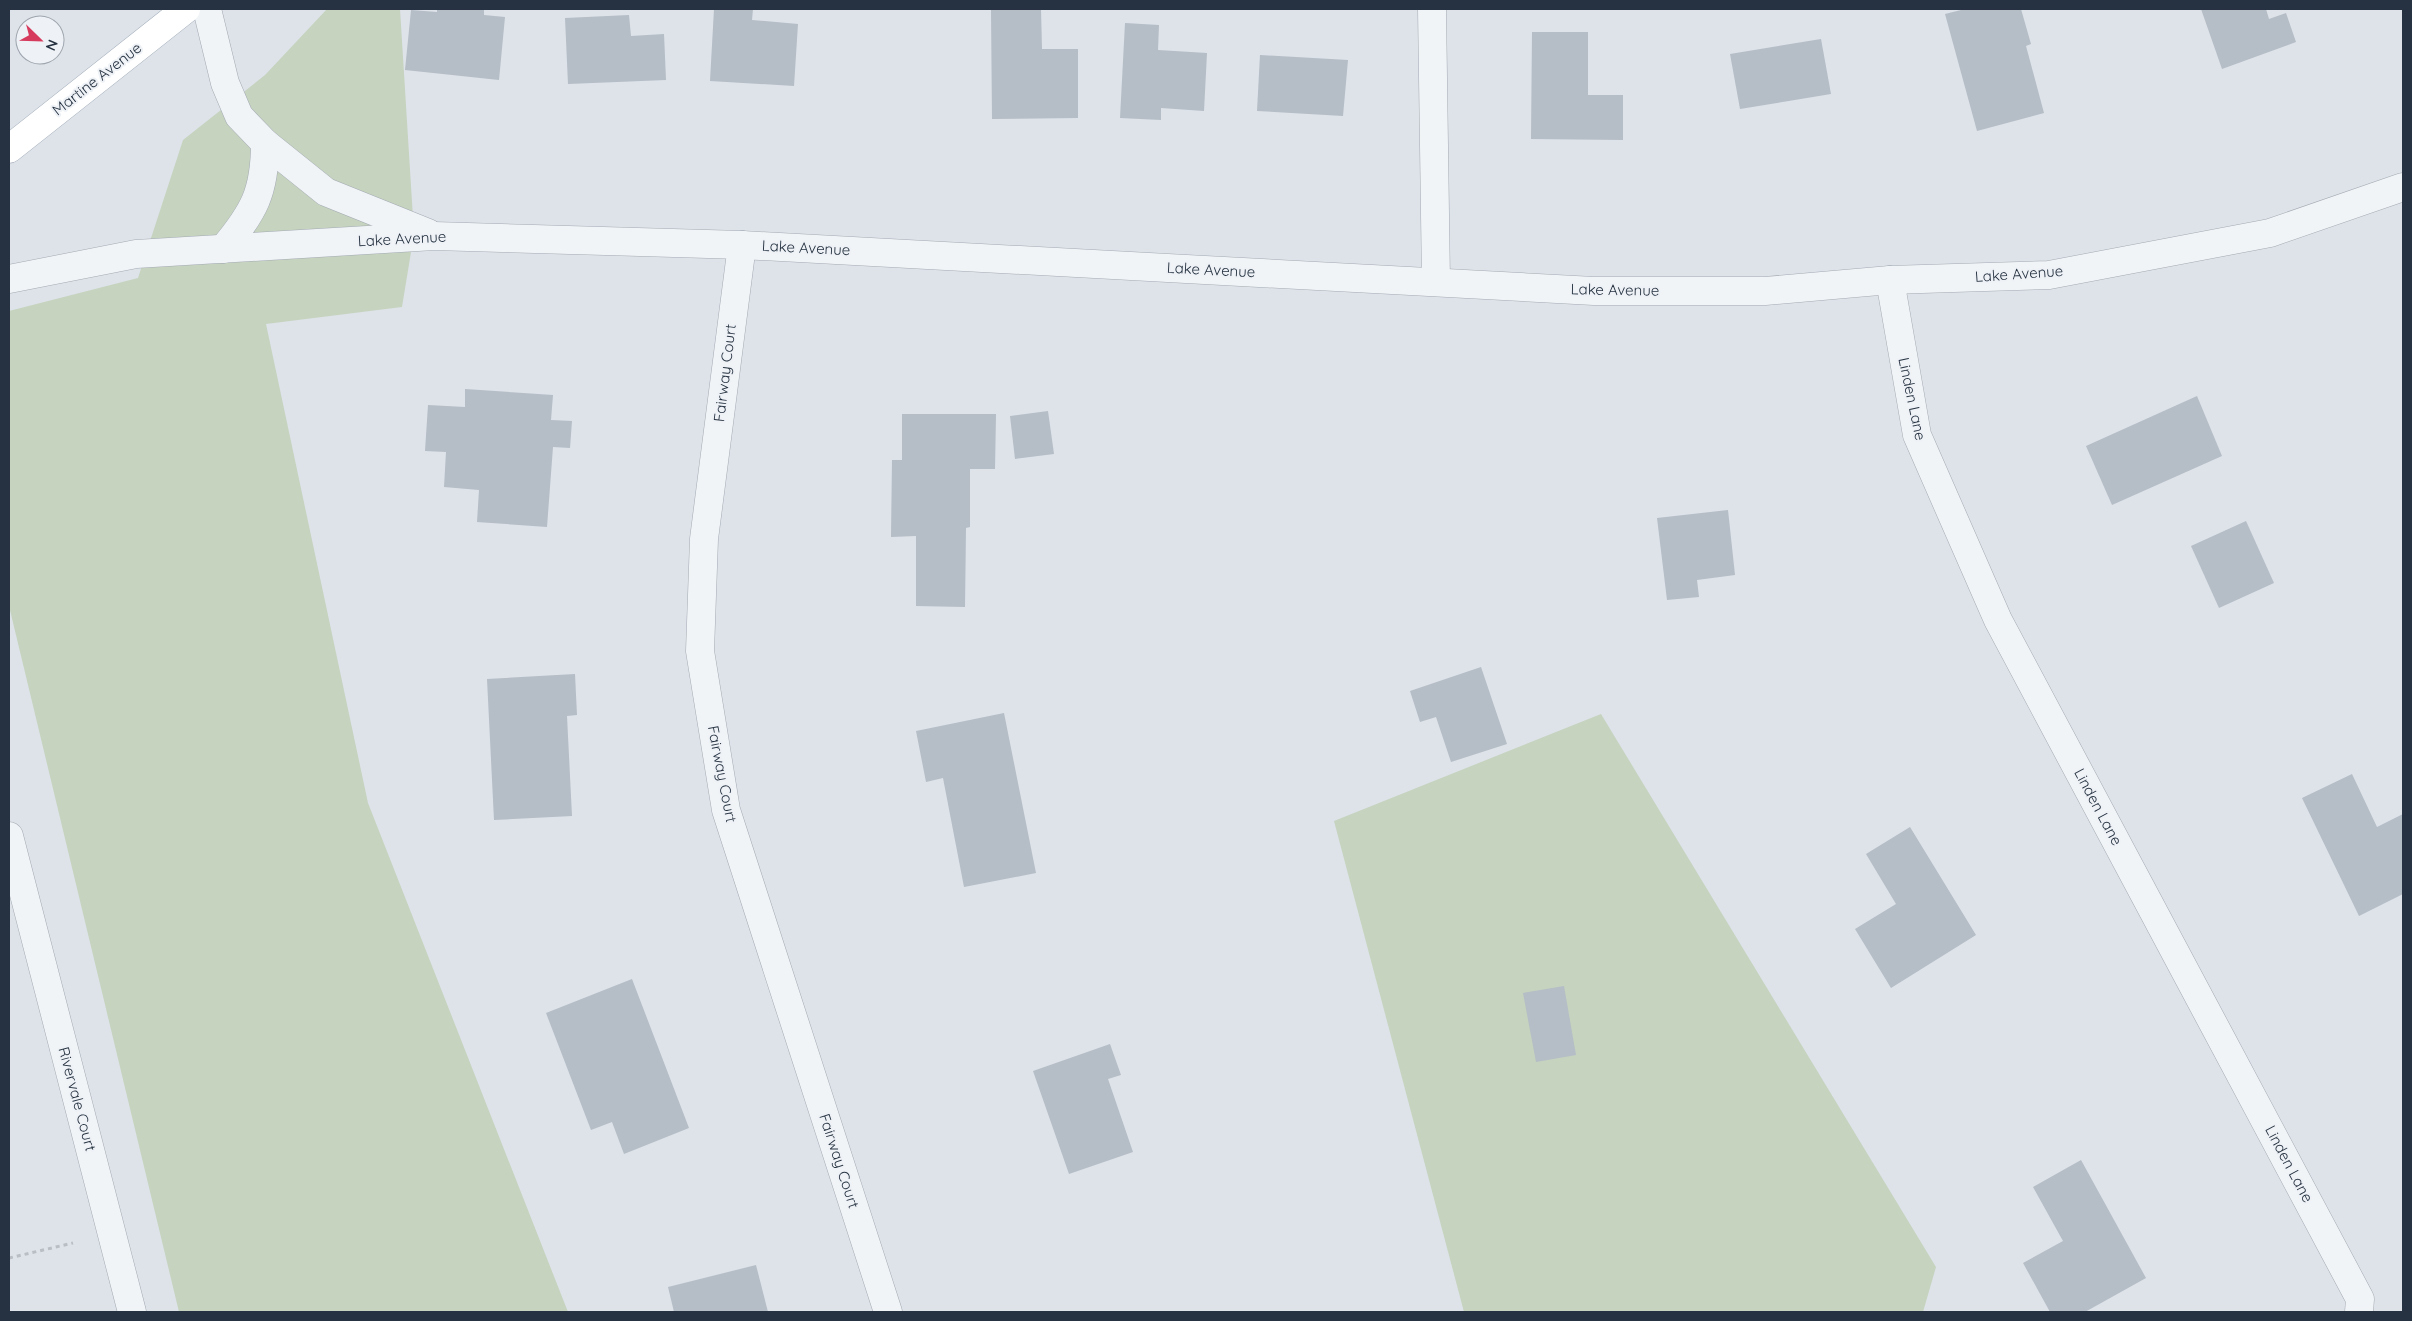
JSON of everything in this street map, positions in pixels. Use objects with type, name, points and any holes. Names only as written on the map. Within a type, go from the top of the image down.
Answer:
[{"type":"main road","name":"Martine Avenue","points":[[9,149],[186,9]]},
{"type":"street","points":[[207,9],[225,84],[239,116],[265,143],[326,192],[434,236]]},
{"type":"street","points":[[1432,9],[1436,282]]},
{"type":"street","points":[[223,250],[246,223],[259,194],[265,170],[265,143]]},
{"type":"street","name":"Lake Avenue","points":[[9,279],[136,254],[434,236],[742,245],[1594,291],[1765,291],[1890,280],[2058,273],[2270,233],[2403,186]]},
{"type":"street","name":"Fairway Court","points":[[742,245],[704,539],[700,651],[726,810],[888,1312]]},
{"type":"street","name":"Linden Lane","points":[[1890,280],[1917,435],[1998,620],[2360,1299],[2359,1312]]},
{"type":"street","name":"Rivervale Court","points":[[9,836],[15,888],[132,1312]]},
{"type":"path","points":[[9,1258],[73,1243]]},
{"type":"green space","points":[[327,9],[400,9],[414,234],[402,307],[266,324],[368,803],[568,1312],[179,1312],[9,606],[9,311],[138,278],[183,140],[265,75]]},
{"type":"green space","points":[[1601,714],[1936,1267],[1923,1312],[1464,1312],[1334,821]]},
{"type":"building","points":[[437,9],[484,9],[484,15],[505,17],[499,80],[405,70],[411,10],[437,12]]},
{"type":"building","points":[[714,9],[753,9],[752,20],[798,24],[794,86],[710,81]]},
{"type":"building","points":[[991,9],[1041,9],[1042,49],[1078,49],[1078,118],[992,119]]},
{"type":"building","points":[[1965,9],[2021,9],[2031,44],[2026,46],[2044,113],[1977,131],[1945,14]]},
{"type":"building","points":[[2201,9],[2266,9],[2269,19],[2286,13],[2296,42],[2222,69]]},
{"type":"building","points":[[629,15],[631,36],[664,34],[666,80],[568,84],[565,18]]},
{"type":"building","points":[[1125,23],[1159,25],[1158,50],[1207,53],[1204,111],[1161,108],[1161,120],[1120,118]]},
{"type":"building","points":[[1532,32],[1588,32],[1588,95],[1623,95],[1623,140],[1531,139]]},
{"type":"building","points":[[1821,39],[1831,94],[1740,109],[1730,54]]},
{"type":"building","points":[[1260,55],[1348,60],[1343,116],[1257,111]]},
{"type":"building","points":[[465,389],[553,395],[551,420],[572,421],[570,448],[553,447],[547,527],[477,522],[479,490],[444,487],[446,452],[425,451],[428,405],[465,407]]},
{"type":"building","points":[[2197,396],[2222,456],[2112,505],[2086,446]]},
{"type":"building","points":[[1048,411],[1054,454],[1015,459],[1010,416]]},
{"type":"building","points":[[902,414],[996,414],[995,469],[970,469],[970,527],[966,528],[965,607],[916,606],[916,536],[891,537],[892,460],[902,460]]},
{"type":"building","points":[[1728,510],[1735,575],[1697,580],[1699,597],[1667,600],[1657,518]]},
{"type":"building","points":[[2246,521],[2274,583],[2219,608],[2191,546]]},
{"type":"building","points":[[1481,667],[1507,744],[1451,762],[1436,717],[1420,722],[1410,691]]},
{"type":"building","points":[[575,674],[577,715],[567,716],[572,816],[494,820],[487,679]]},
{"type":"building","points":[[1004,713],[1036,873],[964,887],[943,778],[926,782],[916,731]]},
{"type":"building","points":[[2352,774],[2377,827],[2403,814],[2403,894],[2359,916],[2302,798]]},
{"type":"building","points":[[1910,827],[1976,935],[1891,988],[1855,929],[1896,904],[1866,854]]},
{"type":"building","points":[[632,979],[689,1128],[624,1154],[612,1122],[591,1130],[546,1013]]},
{"type":"building","points":[[1564,986],[1576,1055],[1536,1062],[1523,993]]},
{"type":"building","points":[[1110,1044],[1121,1075],[1108,1079],[1133,1152],[1069,1174],[1033,1071]]},
{"type":"building","points":[[2081,1160],[2146,1278],[2085,1312],[2050,1312],[2023,1263],[2063,1241],[2033,1187]]},
{"type":"building","points":[[756,1265],[768,1312],[674,1312],[668,1287]]}]
